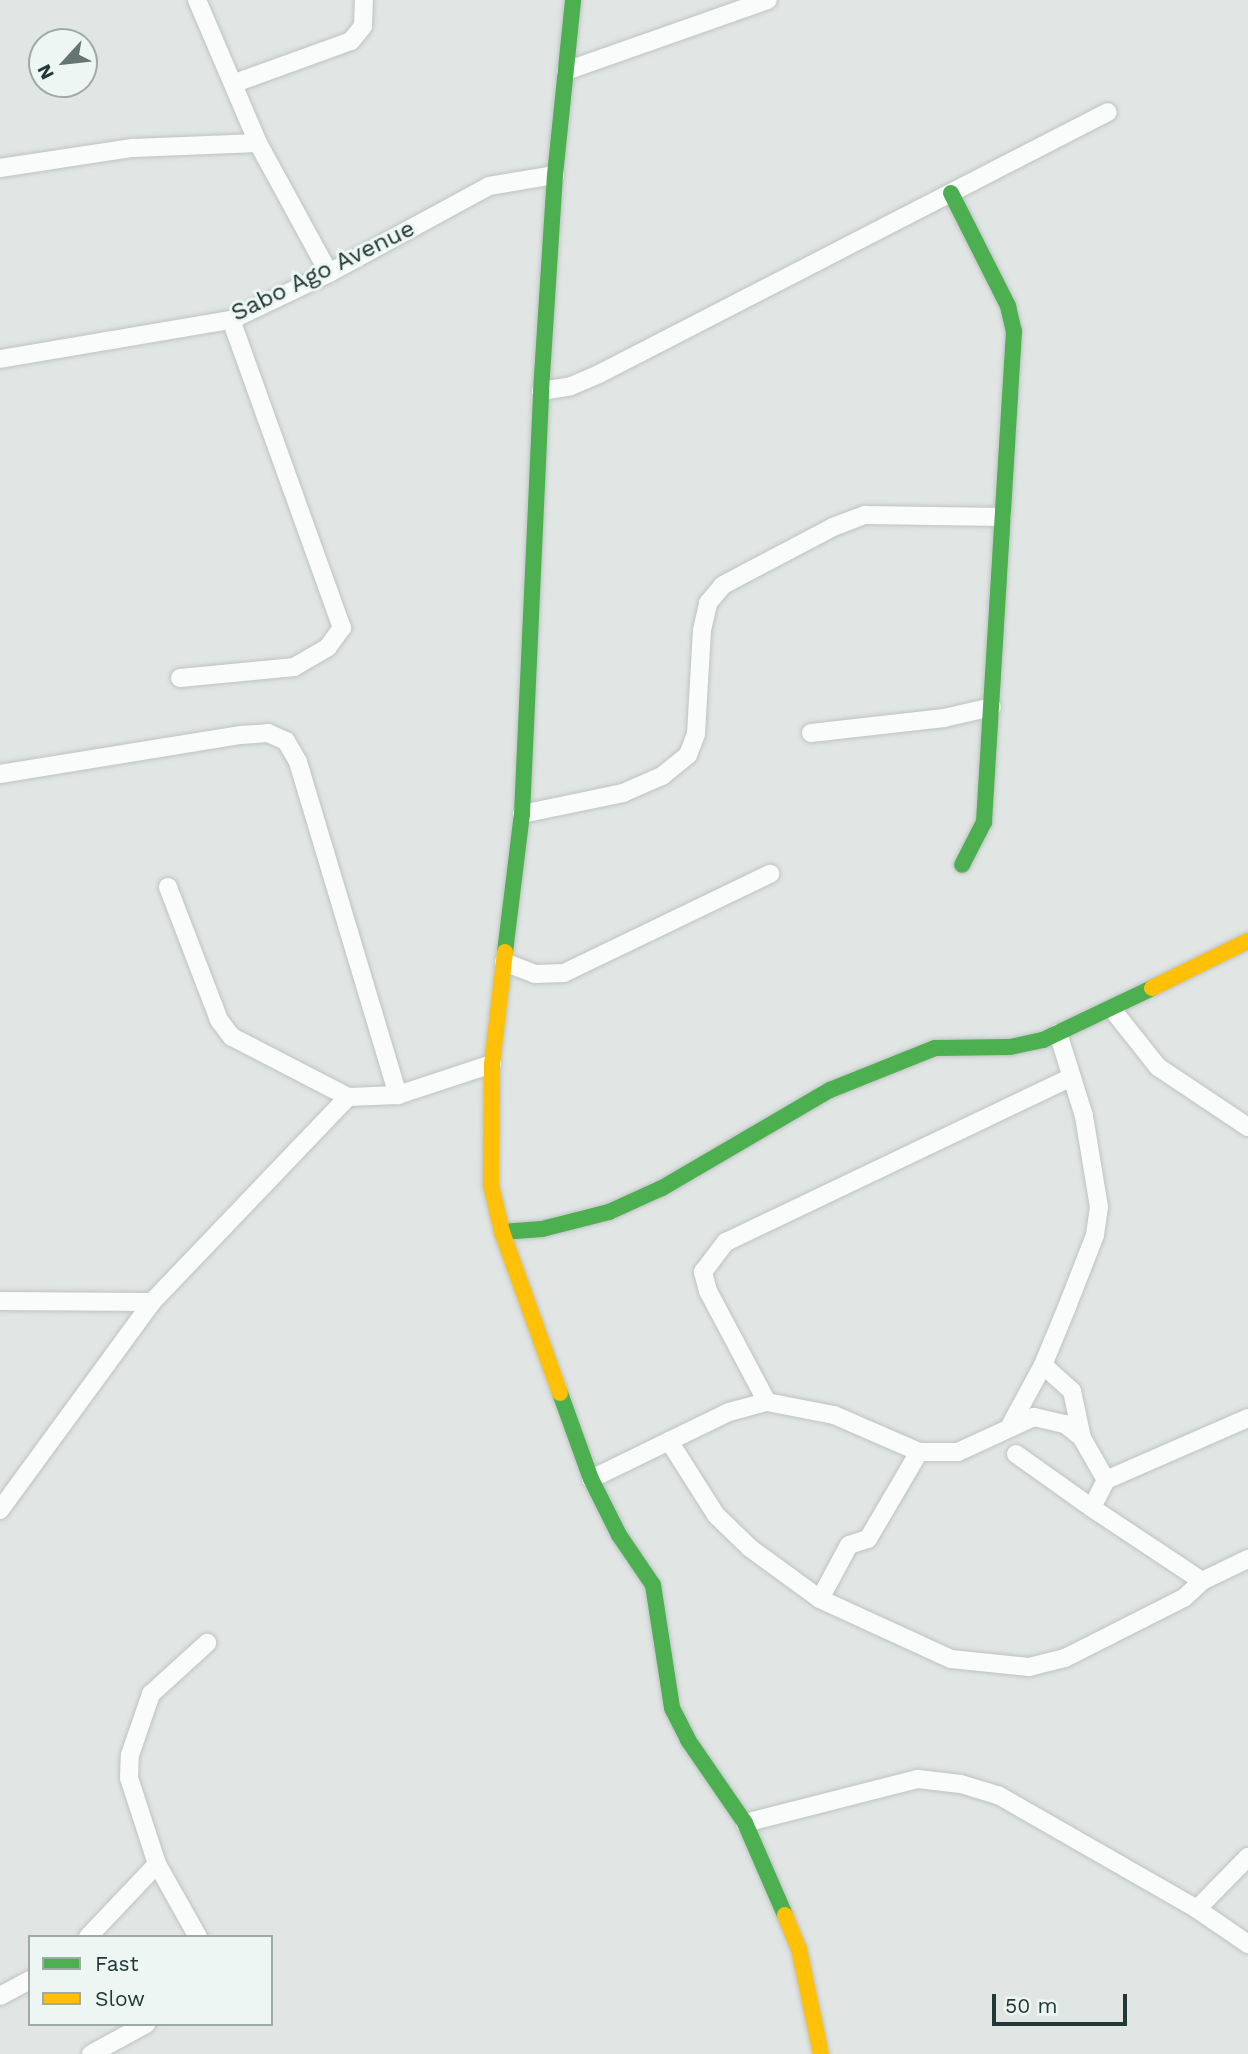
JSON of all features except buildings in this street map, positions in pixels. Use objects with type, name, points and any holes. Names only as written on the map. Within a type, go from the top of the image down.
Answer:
[{"type":"street","points":[[197,0],[235,83],[258,143],[329,273]]},
{"type":"street","points":[[235,83],[351,41],[363,26],[364,0]]},
{"type":"street","points":[[573,0],[555,175],[541,391],[522,814],[492,1064],[491,1185],[502,1232],[590,1479],[619,1535],[653,1585],[672,1708],[688,1740],[746,1824],[799,1949],[821,2054]]},
{"type":"street","points":[[566,71],[768,0]]},
{"type":"street","points":[[541,391],[572,386],[598,374],[1108,112]]},
{"type":"street","points":[[0,168],[133,148],[258,143]]},
{"type":"street","name":"Sabo Ago Avenue","points":[[0,359],[232,320],[329,273],[489,186],[555,175]]},
{"type":"street","points":[[951,193],[1008,306],[1014,331],[984,822],[962,865]]},
{"type":"street","points":[[180,678],[294,667],[328,647],[342,628],[232,320]]},
{"type":"street","points":[[522,814],[624,793],[662,776],[688,755],[696,734],[702,630],[708,603],[723,585],[833,527],[865,515],[1002,517]]},
{"type":"street","points":[[811,733],[944,718],[992,707]]},
{"type":"street","points":[[0,774],[268,733],[286,741],[298,762],[398,1095]]},
{"type":"street","points":[[504,962],[535,974],[564,973],[770,874]]},
{"type":"street","points":[[168,887],[219,1020],[233,1037],[348,1097],[398,1095],[492,1064]]},
{"type":"street","points":[[502,1232],[542,1229],[610,1212],[662,1188],[830,1090],[935,1048],[1010,1047],[1058,1033],[1248,941]]},
{"type":"street","points":[[1112,1009],[1158,1067],[1248,1127]]},
{"type":"street","points":[[1011,1424],[1043,1365],[1095,1234],[1099,1207],[1084,1116],[1058,1033]]},
{"type":"street","points":[[766,1402],[708,1290],[703,1272],[726,1242],[1072,1077]]},
{"type":"street","points":[[0,1510],[152,1302],[348,1097]]},
{"type":"street","points":[[0,1301],[152,1302]]},
{"type":"street","points":[[1043,1365],[1072,1391],[1083,1438],[1106,1480]]},
{"type":"street","points":[[590,1479],[729,1412],[766,1402],[834,1415],[919,1452],[958,1452],[1011,1424],[1034,1417],[1065,1424],[1083,1438]]},
{"type":"street","points":[[1092,1508],[1106,1480],[1248,1418]]},
{"type":"street","points":[[669,1441],[716,1514],[750,1548],[820,1599],[951,1659],[1029,1667],[1065,1658],[1184,1598],[1202,1581],[1248,1559]]},
{"type":"street","points":[[820,1599],[849,1545],[868,1539],[919,1452]]},
{"type":"street","points":[[1016,1454],[1202,1581]]},
{"type":"street","points":[[197,1935],[157,1864],[133,1800],[130,1755],[152,1694],[207,1643]]},
{"type":"street","points":[[746,1824],[918,1779],[961,1784],[998,1795],[1197,1909],[1248,1944]]},
{"type":"street","points":[[1197,1909],[1248,1857]]},
{"type":"street","points":[[90,1935],[157,1864]]},
{"type":"street","points":[[0,1996],[28,1981]]},
{"type":"street","points":[[91,2054],[142,2026]]},
{"type":"traffic: fast","points":[[505,952],[522,814],[541,391],[555,175],[573,0]]},
{"type":"traffic: fast","points":[[951,193],[1008,306],[1014,331],[984,822],[962,865]]},
{"type":"traffic: fast","points":[[502,1232],[542,1229],[609,1212],[662,1188],[830,1090],[935,1048],[1010,1047],[1043,1040],[1152,988]]},
{"type":"traffic: fast","points":[[560,1393],[591,1479],[619,1535],[653,1585],[672,1708],[688,1740],[745,1823],[785,1915]]},
{"type":"traffic: slow","points":[[1152,988],[1248,941]]},
{"type":"traffic: slow","points":[[505,952],[492,1064],[491,1185],[502,1232],[560,1393]]},
{"type":"traffic: slow","points":[[785,1915],[799,1949],[821,2054]]}]
